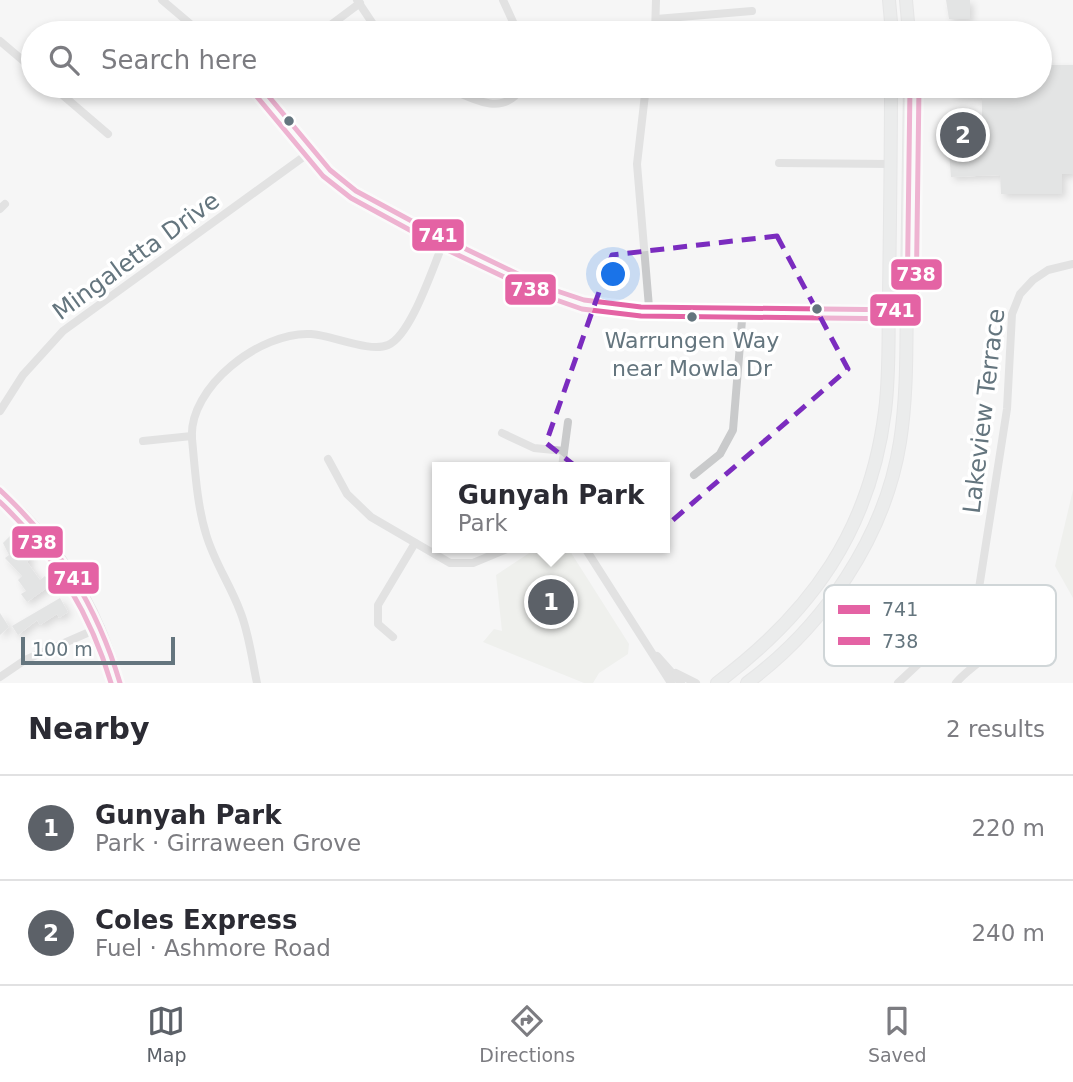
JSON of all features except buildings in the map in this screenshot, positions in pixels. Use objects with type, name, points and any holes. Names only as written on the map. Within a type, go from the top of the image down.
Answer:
[{"type":"main road","points":[[889,0],[891,21]]},
{"type":"main road","points":[[906,0],[908,21]]},
{"type":"main road","points":[[715,682],[750,658],[808,600],[848,538],[869,487],[880,443],[888,370],[891,98]]},
{"type":"main road","points":[[841,585],[865,545],[887,492],[900,444],[905,403],[910,98]]},
{"type":"main road","points":[[751,681],[810,626],[824,608]]},
{"type":"street","points":[[162,0],[187,21]]},
{"type":"street","points":[[503,0],[513,21]]},
{"type":"street","points":[[656,0],[656,19],[752,11]]},
{"type":"street","points":[[335,21],[359,2],[371,21]]},
{"type":"street","points":[[0,41],[21,59]]},
{"type":"street","points":[[66,98],[108,134]]},
{"type":"street","points":[[270,98],[330,170],[356,191],[445,239],[545,287],[584,300],[649,307],[907,310]]},
{"type":"street","points":[[470,98],[483,104],[499,105],[512,98]]},
{"type":"street","points":[[645,98],[637,164],[649,307]]},
{"type":"street","name":"Mingaletta Drive","points":[[0,411],[23,375],[63,331],[313,150]]},
{"type":"street","points":[[779,163],[891,164]]},
{"type":"street","points":[[257,683],[241,611],[219,571],[205,532],[192,436],[197,405],[211,382],[242,358],[278,340],[307,333],[370,346],[388,345],[405,331],[445,239]]},
{"type":"street","name":"Lakeview Terrace","points":[[980,585],[1008,397],[1012,314],[1020,294],[1037,276],[1055,267],[1073,264]]},
{"type":"street","points":[[694,475],[720,454],[733,430],[743,308]]},
{"type":"street","points":[[563,462],[568,422]]},
{"type":"street","points":[[502,433],[534,448],[564,451]]},
{"type":"street","points":[[143,441],[192,436]]},
{"type":"street","points":[[328,459],[347,494],[371,517],[432,553]]},
{"type":"street","points":[[0,490],[59,552],[78,579],[101,627],[120,683]]},
{"type":"street","points":[[393,637],[378,624],[378,605],[415,543]]},
{"type":"street","points":[[432,553],[450,563],[473,563],[497,553]]},
{"type":"street","points":[[588,553],[671,683]]},
{"type":"street","points":[[0,677],[24,660],[101,627]]},
{"type":"street","points":[[650,648],[681,683]]},
{"type":"street","points":[[663,662],[696,683]]},
{"type":"street","name":"Lakeview Terrace","points":[[898,683],[916,666]]},
{"type":"street","points":[[956,683],[972,666]]},
{"type":"highlighted area","points":[[777,236],[848,369],[659,532],[546,443],[612,255]]},
{"type":"shaded area","points":[[1073,490],[1073,598],[1055,566]]},
{"type":"shaded area","points":[[529,553],[571,553],[629,644],[628,654],[599,673],[593,683],[584,683],[483,642],[494,629],[502,631],[496,575]]},
{"type":"transit line","name":"738","points":[[258,98],[323,176],[351,198],[441,247],[542,295],[582,309],[641,316],[907,319],[913,316],[916,310],[919,98]]},
{"type":"transit line","name":"741","points":[[270,98],[330,170],[356,191],[445,239],[545,287],[584,300],[641,307],[907,310],[910,98]]},
{"type":"transit line","name":"741","points":[[0,490],[40,533],[74,578],[100,628],[120,683]]},
{"type":"transit line","name":"738","points":[[0,502],[37,542],[68,585],[92,632],[111,683]]},
{"type":"place","name":"Coles Express","points":[[963,135]]},
{"type":"place","name":"Warrungen Way near Mowla Dr","points":[[692,317]]},
{"type":"place","name":"Gunyah Park","points":[[551,602]]}]
